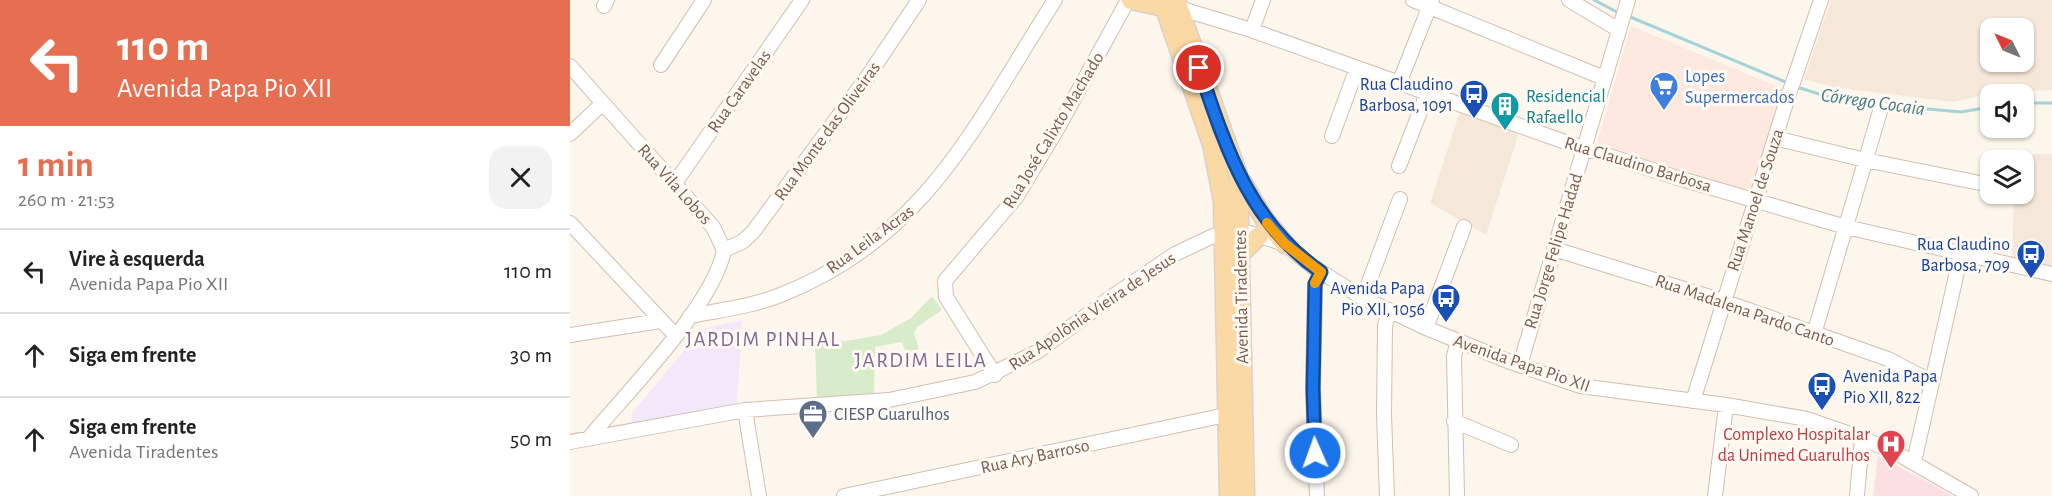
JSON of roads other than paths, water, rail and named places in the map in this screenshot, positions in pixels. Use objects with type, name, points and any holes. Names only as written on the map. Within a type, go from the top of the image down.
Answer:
[{"type":"main road","points":[[1130,0],[1170,3]]},
{"type":"main road","name":"Avenida Tiradentes","points":[[1170,3],[1238,175],[1226,272],[1226,415],[1229,496]]},
{"type":"main road","name":"Avenida Tiradentes","points":[[1170,3],[1212,144],[1223,201],[1240,252],[1245,496]]},
{"type":"main road","points":[[1238,175],[1254,205],[1285,244]]},
{"type":"main road","points":[[1226,272],[1240,252],[1259,236]]},
{"type":"street","points":[[661,65],[704,0]]},
{"type":"street","name":"Rua Caravelas","points":[[675,183],[802,0]]},
{"type":"street","name":"Rua Monte das Oliveiras","points":[[724,250],[742,242],[753,232],[861,86],[919,0]]},
{"type":"street","name":"Rua Leila Acras","points":[[690,316],[782,295],[831,270],[895,225],[924,197],[947,170],[1056,0]]},
{"type":"street","name":"Rua José Calixto Machado","points":[[995,375],[946,297],[945,281],[1017,196],[1130,0]]},
{"type":"street","points":[[1252,30],[1263,0]]},
{"type":"street","points":[[1413,0],[1431,4],[1604,78]]},
{"type":"street","points":[[1569,0],[1620,27]]},
{"type":"street","name":"Rua Manoel de Souza","points":[[1693,401],[1755,200],[1821,0]]},
{"type":"street","name":"Rua Jorge Felipe Hadad","points":[[1520,365],[1628,2]]},
{"type":"street","name":"Rua Claudino Barbosa","points":[[1170,3],[1400,81],[1584,149],[1846,228],[2052,274]]},
{"type":"street","points":[[1400,81],[1431,4]]},
{"type":"street","name":"Rua Vila Lobos","points":[[570,66],[602,105],[713,227],[724,250]]},
{"type":"street","points":[[1332,136],[1357,68]]},
{"type":"street","points":[[1399,166],[1428,92]]},
{"type":"street","points":[[570,134],[602,105]]},
{"type":"street","points":[[1814,334],[1881,108]]},
{"type":"street","points":[[1775,138],[1865,160],[1980,183]]},
{"type":"street","points":[[1363,298],[1400,199]]},
{"type":"street","points":[[570,222],[575,235],[675,335]]},
{"type":"street","points":[[1426,328],[1464,226]]},
{"type":"street","name":"Rua Apolônia Vieira de Jesus","points":[[570,442],[745,410],[889,400],[951,389],[995,375],[1037,352],[1175,254],[1200,241],[1232,233]]},
{"type":"street","name":"Avenida Papa Pio XII","points":[[1232,233],[1259,236],[1285,244],[1321,272],[1363,298],[1426,328],[1520,365],[1580,386],[1726,405],[1807,420],[1862,438],[1914,462],[1971,496]]},
{"type":"street","name":"Rua Madalena Pardo Canto","points":[[1554,249],[1723,301],[1888,359],[1932,382]]},
{"type":"street","points":[[589,438],[690,316],[715,279],[724,250]]},
{"type":"street","points":[[2022,268],[2024,253]]},
{"type":"street","points":[[1914,462],[1961,254]]},
{"type":"street","points":[[1317,496],[1313,354],[1315,284],[1321,272]]},
{"type":"street","points":[[1387,496],[1384,415],[1385,326],[1389,310]]},
{"type":"street","points":[[570,335],[660,321]]},
{"type":"street","points":[[1457,496],[1454,356],[1458,341]]},
{"type":"street","points":[[1715,496],[1726,405]]},
{"type":"street","points":[[745,410],[759,496]]},
{"type":"street","name":"Rua Ary Barroso","points":[[844,496],[1226,415]]},
{"type":"street","points":[[1454,421],[1511,445]]},
{"type":"street","points":[[1857,496],[1862,438]]},
{"type":"waterway","name":"Córrego Cocaia","points":[[1594,0],[1619,13]]},
{"type":"waterway","name":"Córrego Cocaia","points":[[1628,16],[1788,83]]},
{"type":"waterway","name":"Córrego Cocaia","points":[[1797,87],[1838,100],[1878,104]]},
{"type":"waterway","name":"Córrego Cocaia","points":[[2034,103],[2052,103]]},
{"type":"waterway","name":"Córrego Cocaia","points":[[1884,105],[1961,112],[1980,109]]},
{"type":"place","name":"Lopes Supermercados","points":[[1664,112]]},
{"type":"place","name":"Rua Claudino Barbosa, 1091","points":[[1474,120]]},
{"type":"place","name":"Residencial Rafaello","points":[[1505,132]]},
{"type":"place","name":"Rua Claudino Barbosa, 709","points":[[2031,280]]},
{"type":"place","name":"Avenida Papa Pio XII, 1056","points":[[1446,324]]},
{"type":"place","name":"Avenida Papa Pio XII, 822","points":[[1822,412]]},
{"type":"place","name":"CIESP Guarulhos","points":[[813,440]]},
{"type":"place","name":"Complexo Hospitalar da Unimed Guarulhos","points":[[1891,470]]},
{"type":"district","name":"JARDIM PINHAL","points":[[763,339]]},
{"type":"district","name":"JARDIM LEILA","points":[[921,360]]}]
